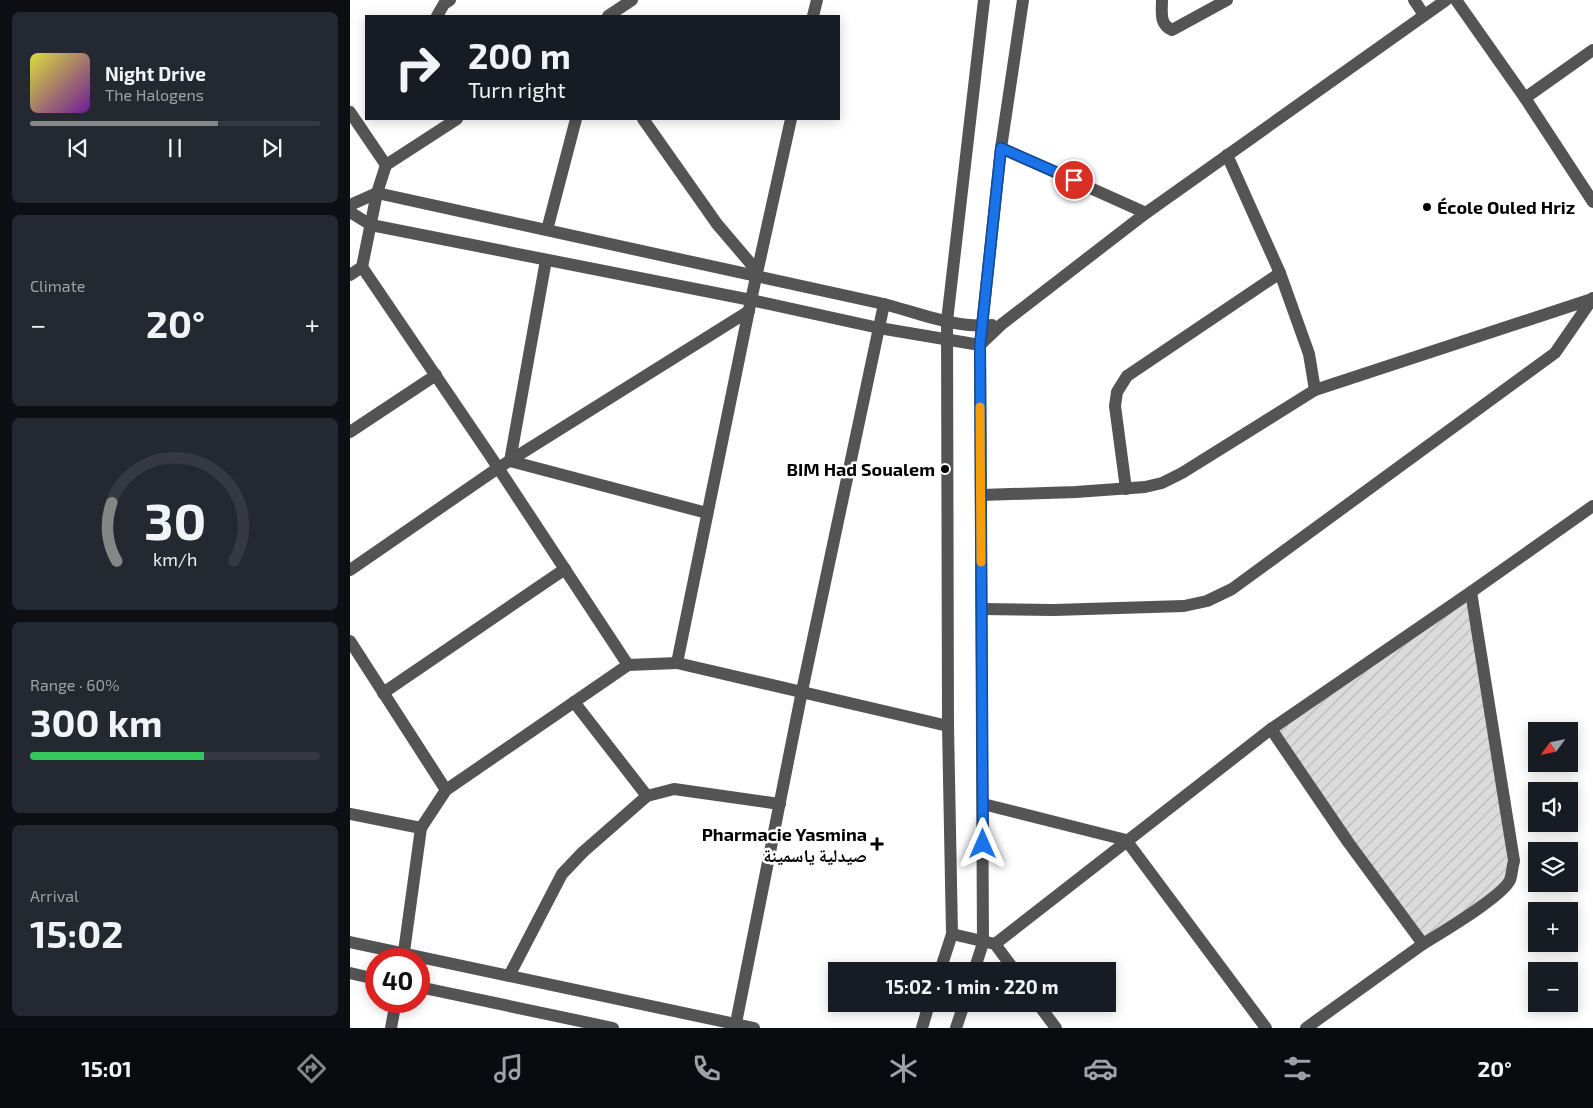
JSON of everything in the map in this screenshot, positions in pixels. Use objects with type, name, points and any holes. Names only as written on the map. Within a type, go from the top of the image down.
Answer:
[{"type":"street","points":[[438,15],[444,4],[450,0]]},
{"type":"street","points":[[610,15],[632,0]]},
{"type":"street","points":[[813,15],[817,0]]},
{"type":"street","points":[[943,962],[952,934],[948,726],[946,321],[984,0]]},
{"type":"street","points":[[989,943],[983,804],[980,345],[1001,148],[1022,0]]},
{"type":"street","points":[[1162,0],[1162,20],[1166,28],[1172,30],[1227,0]]},
{"type":"street","points":[[1414,0],[1424,15]]},
{"type":"street","points":[[980,345],[1002,324],[1146,213],[1446,0]]},
{"type":"street","points":[[1456,0],[1525,98],[1593,202]]},
{"type":"street","points":[[1525,98],[1593,50]]},
{"type":"street","points":[[350,112],[386,165]]},
{"type":"street","points":[[350,276],[362,267],[376,193],[386,165],[454,120]]},
{"type":"street","points":[[547,230],[576,120]]},
{"type":"street","points":[[644,120],[717,224],[757,274]]},
{"type":"street","points":[[677,663],[750,306],[791,120]]},
{"type":"street","points":[[1001,148],[1146,213]]},
{"type":"street","points":[[1227,155],[1280,273],[1310,354],[1314,390]]},
{"type":"street","points":[[350,205],[376,193],[757,274],[884,304],[946,321],[983,326],[1002,324]]},
{"type":"street","points":[[350,212],[371,225],[546,260],[750,306],[980,345]]},
{"type":"street","points":[[510,461],[546,260]]},
{"type":"street","points":[[362,267],[628,665]]},
{"type":"street","points":[[1126,489],[1115,406],[1120,384],[1127,376],[1280,273]]},
{"type":"street","points":[[981,494],[1126,489],[1162,483],[1182,474],[1314,390],[1592,299]]},
{"type":"street","points":[[982,609],[1054,610],[1184,606],[1207,601],[1232,589],[1555,353],[1592,299]]},
{"type":"street","points":[[735,1026],[802,691],[884,304]]},
{"type":"street","points":[[350,570],[498,468],[750,306]]},
{"type":"street","points":[[350,432],[436,376]]},
{"type":"street","points":[[510,461],[707,513]]},
{"type":"street","points":[[979,962],[989,943],[1271,729],[1593,506]]},
{"type":"street","points":[[383,693],[564,569]]},
{"type":"street","points":[[1306,1028],[1423,944],[1500,892],[1510,880],[1514,861],[1471,592]]},
{"type":"street","points":[[350,641],[446,790]]},
{"type":"street","points":[[405,948],[420,828],[446,790],[628,665],[677,663],[948,726]]},
{"type":"street","points":[[574,702],[647,796]]},
{"type":"street","points":[[1271,729],[1348,842],[1423,944]]},
{"type":"street","points":[[509,976],[562,874],[583,852],[647,796],[674,789],[780,804]]},
{"type":"street","points":[[983,804],[1126,840],[1266,1028]]},
{"type":"street","points":[[350,814],[420,828]]},
{"type":"street","points":[[952,934],[989,943],[1007,962]]},
{"type":"street","points":[[350,942],[373,948]]},
{"type":"street","points":[[430,961],[509,976],[735,1026],[754,1028]]},
{"type":"street","points":[[350,973],[365,976]]},
{"type":"street","points":[[430,989],[587,1025],[613,1028]]},
{"type":"street","points":[[922,1028],[927,1012]]},
{"type":"street","points":[[956,1028],[961,1012]]},
{"type":"street","points":[[1044,1012],[1056,1028]]},
{"type":"street","points":[[391,1028],[394,1013]]},
{"type":"shaded area","points":[[1471,592],[1510,880],[1423,944],[1271,729]]},
{"type":"slow traffic","points":[[980,407],[981,562]]},
{"type":"place","name":"École Ouled Hriz","points":[[1427,207]]},
{"type":"place","name":"BIM Had Soualem","points":[[945,469]]},
{"type":"place","name":"Pharmacie Yasmina صيدلية ياسمينة","points":[[877,844]]},
{"type":"route","points":[[983,844],[980,345],[1001,148],[1074,180]]}]
